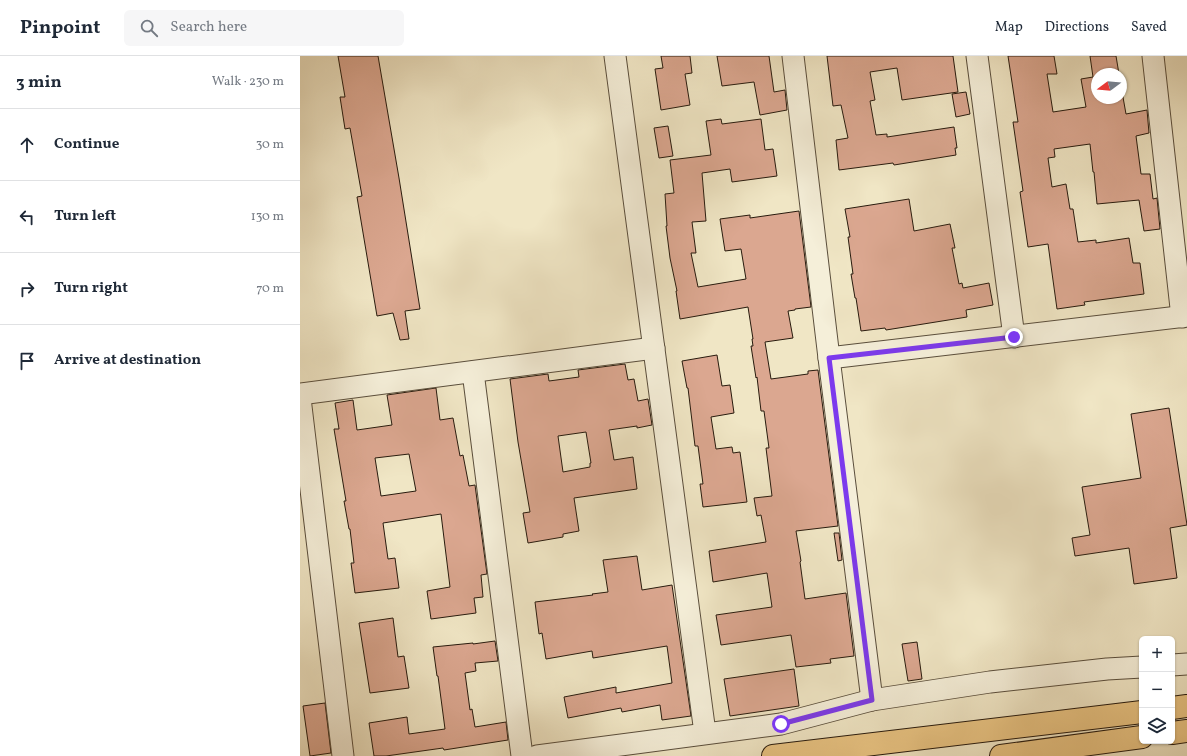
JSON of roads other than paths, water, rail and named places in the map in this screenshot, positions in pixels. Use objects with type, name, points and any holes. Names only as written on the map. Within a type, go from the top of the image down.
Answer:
[{"type":"highway","points":[[1175,708],[1187,706]]},
{"type":"highway","points":[[773,756],[1139,712]]},
{"type":"highway","points":[[1175,733],[1187,731]]},
{"type":"highway","points":[[1001,756],[1139,737]]},
{"type":"street","points":[[615,56],[705,733]]},
{"type":"street","points":[[793,56],[872,700]]},
{"type":"street","points":[[977,56],[1014,337]]},
{"type":"street","points":[[829,358],[1184,317],[1153,56]]},
{"type":"street","points":[[300,394],[654,348]]},
{"type":"street","points":[[473,372],[522,756]]},
{"type":"street","points":[[300,398],[343,756]]},
{"type":"street","points":[[1175,665],[1187,664]]},
{"type":"street","points":[[537,756],[781,724],[872,700],[990,682],[1107,669],[1139,667]]}]
